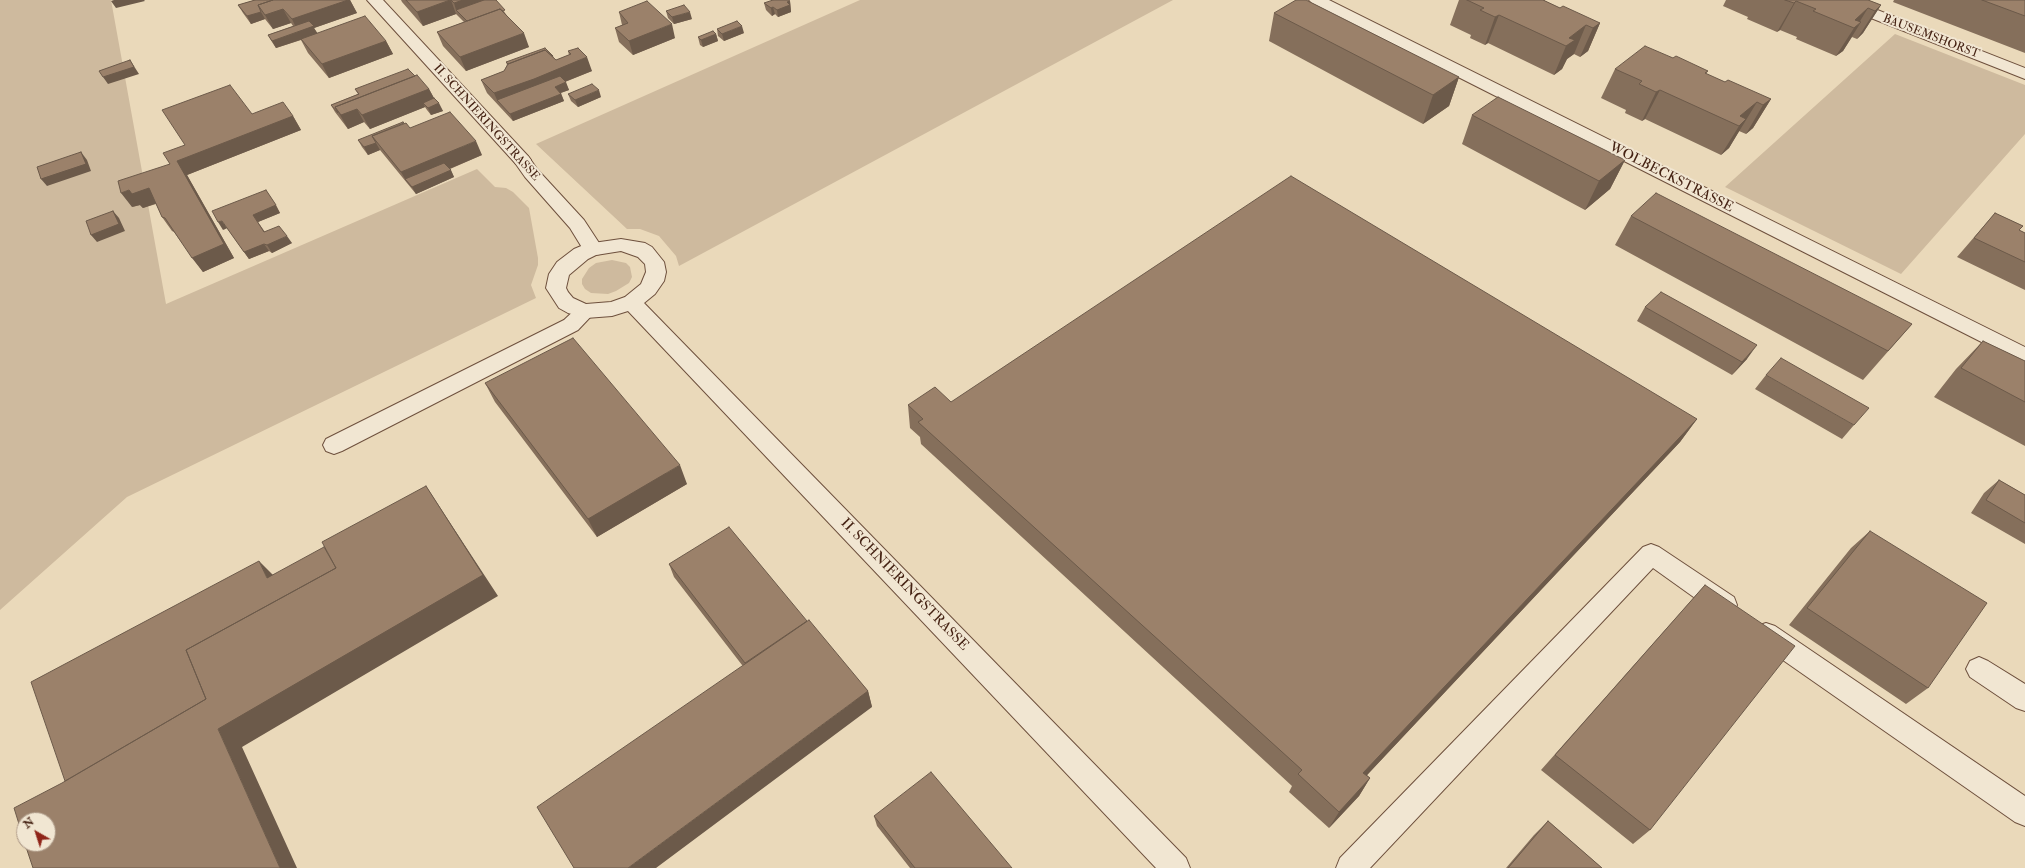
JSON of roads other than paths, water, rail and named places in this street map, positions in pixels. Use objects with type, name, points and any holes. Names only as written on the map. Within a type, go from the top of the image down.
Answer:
[{"type":"street","name":"II. SCHNIERINGSTRASSE","points":[[375,0],[522,160],[531,173],[577,224],[593,249]]},
{"type":"street","name":"WOLBECKSTRASSE","points":[[1316,0],[2025,356]]},
{"type":"street","name":"BAUSEMSHORST","points":[[1838,0],[2025,74]]},
{"type":"street","points":[[612,245],[625,245],[638,248],[651,256],[656,272],[654,281],[645,293],[632,302],[612,310],[586,311],[566,303],[556,288],[557,281],[564,267],[571,261],[593,249],[612,245]]},
{"type":"street","name":"II. SCHNIERINGSTRASSE","points":[[632,302],[1176,868]]},
{"type":"street","points":[[334,445],[571,325],[586,311]]},
{"type":"street","points":[[1350,868],[1651,554],[2025,812]]},
{"type":"street","points":[[1979,669],[2025,698]]}]
